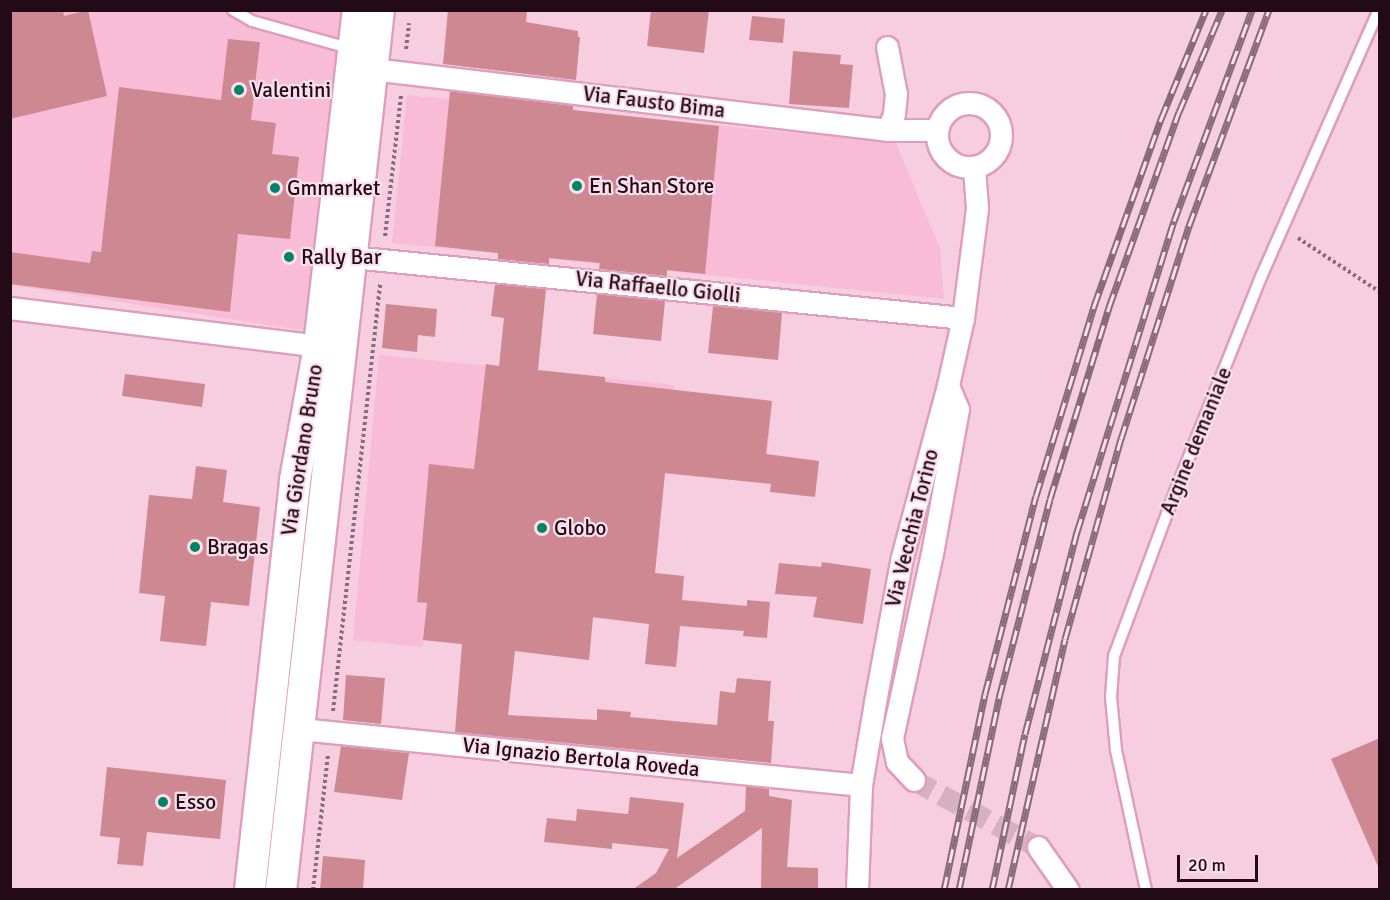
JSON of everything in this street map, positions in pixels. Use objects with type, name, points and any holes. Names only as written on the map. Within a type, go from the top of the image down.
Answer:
[{"type":"main road","name":"Via Giordano Bruno","points":[[282,890],[352,257],[363,59],[358,10]]},
{"type":"main road","name":"Via Giordano Bruno","points":[[250,890],[295,480],[319,346],[363,59],[379,10]]},
{"type":"street","points":[[887,47],[896,94],[894,114],[888,130]]},
{"type":"street","name":"Via Fausto Bima","points":[[363,59],[404,71],[888,130],[937,130]]},
{"type":"street","points":[[974,103],[991,112],[1001,129],[999,150],[984,165],[964,168],[946,158],[940,150],[937,130],[943,116],[956,105],[974,103]]},
{"type":"street","name":"Via Vecchia Torino","points":[[857,890],[861,785],[902,557],[948,385],[963,318],[977,208],[974,168]]},
{"type":"street","name":"Via Raffaello Giolli","points":[[352,257],[963,318]]},
{"type":"street","points":[[10,308],[319,346]]},
{"type":"street","points":[[914,780],[897,762],[892,738],[933,548],[958,409],[948,385]]},
{"type":"street","name":"Via Ignazio Bertola Roveda","points":[[300,729],[861,785]]},
{"type":"street","points":[[1038,847],[1068,890]]},
{"type":"lane","points":[[233,10],[252,21],[363,59]]},
{"type":"lane","name":"Argine demaniale","points":[[1146,890],[1116,750],[1111,697],[1114,656],[1174,492],[1282,230],[1379,10]]},
{"type":"path","points":[[313,890],[409,20]]},
{"type":"path","points":[[1282,230],[1313,246],[1380,292]]},
{"type":"shaded area","points":[[11,11],[346,11],[308,331],[11,285]]},
{"type":"shaded area","points":[[407,95],[896,143],[940,248],[944,299],[392,243]]},
{"type":"shaded area","name":"Globo","points":[[379,355],[674,385],[674,390],[772,401],[765,482],[665,474],[649,624],[593,618],[589,660],[424,640],[422,647],[353,640]]},
{"type":"building","points":[[10,10],[63,10],[64,16],[88,10],[107,96],[10,119]]},
{"type":"building","points":[[448,10],[527,10],[526,22],[578,31],[578,37],[580,37],[576,80],[443,64]]},
{"type":"building","points":[[651,10],[709,10],[704,53],[647,46]]},
{"type":"building","points":[[752,16],[785,19],[783,43],[749,40]]},
{"type":"building","points":[[228,39],[260,42],[251,120],[276,123],[272,154],[299,157],[290,239],[238,234],[230,312],[10,284],[10,252],[90,263],[92,251],[101,252],[119,87],[221,100]]},
{"type":"building","points":[[793,51],[841,55],[840,64],[853,65],[849,108],[789,104]]},
{"type":"building","name":"En Shan Store","points":[[450,91],[573,106],[573,110],[719,126],[705,274],[667,270],[667,276],[599,269],[600,263],[549,258],[549,264],[498,259],[498,253],[435,246]]},
{"type":"building","name":"Globo","points":[[495,284],[546,289],[538,370],[605,377],[605,382],[772,401],[766,454],[819,461],[815,497],[770,492],[771,484],[665,473],[655,573],[684,576],[682,600],[747,606],[747,600],[770,602],[767,638],[743,636],[744,631],[680,626],[676,667],[645,664],[649,624],[593,617],[589,660],[515,651],[508,715],[597,720],[597,709],[631,712],[630,717],[717,725],[720,691],[735,693],[737,678],[771,681],[768,721],[774,721],[771,763],[455,732],[462,644],[423,640],[427,603],[417,602],[429,464],[474,469],[486,364],[499,366],[504,318],[491,316]]},
{"type":"building","points":[[597,294],[665,301],[661,341],[593,334]]},
{"type":"building","points":[[386,304],[437,309],[435,337],[418,335],[417,352],[382,348]]},
{"type":"building","points":[[713,306],[782,313],[778,360],[708,353]]},
{"type":"building","points":[[125,374],[205,384],[202,407],[122,396]]},
{"type":"building","points":[[196,466],[227,470],[223,502],[260,507],[249,606],[211,602],[206,646],[160,641],[165,596],[139,593],[149,495],[192,499]]},
{"type":"building","points":[[822,562],[871,569],[863,624],[813,617],[817,597],[775,594],[779,563],[821,567]]},
{"type":"building","points":[[346,675],[385,678],[381,724],[343,720]]},
{"type":"building","points":[[1380,738],[1380,871],[1331,759]]},
{"type":"building","points":[[341,746],[409,753],[402,800],[334,792]]},
{"type":"building","points":[[107,767],[226,780],[220,839],[147,832],[143,866],[117,864],[120,838],[100,836]]},
{"type":"building","points":[[746,786],[769,789],[769,796],[792,800],[787,867],[818,868],[818,890],[761,890],[762,828],[673,890],[632,890],[656,873],[669,849],[612,843],[612,849],[544,842],[547,818],[576,821],[577,809],[628,814],[630,797],[684,803],[677,858],[745,811]]},
{"type":"building","points":[[323,856],[365,860],[363,890],[320,890]]},
{"type":"tunnel","points":[[914,780],[1038,847]]},
{"type":"railway","points":[[944,890],[985,694],[1036,496],[1094,306],[1161,119],[1206,10]]},
{"type":"railway","points":[[959,890],[999,698],[1050,499],[1109,307],[1179,112],[1222,10]]},
{"type":"railway","points":[[992,890],[1025,734],[1077,532],[1174,221],[1252,10]]},
{"type":"railway","points":[[1008,890],[1065,639],[1121,439],[1189,226],[1269,10]]},
{"type":"place","name":"Valentini","points":[[239,90]]},
{"type":"place","name":"En Shan Store","points":[[577,186]]},
{"type":"place","name":"Gmmarket","points":[[275,188]]},
{"type":"place","name":"Rally Bar","points":[[289,257]]},
{"type":"place","name":"Globo","points":[[542,528]]},
{"type":"place","name":"Bragas","points":[[195,547]]},
{"type":"place","name":"Esso","points":[[163,802]]}]
